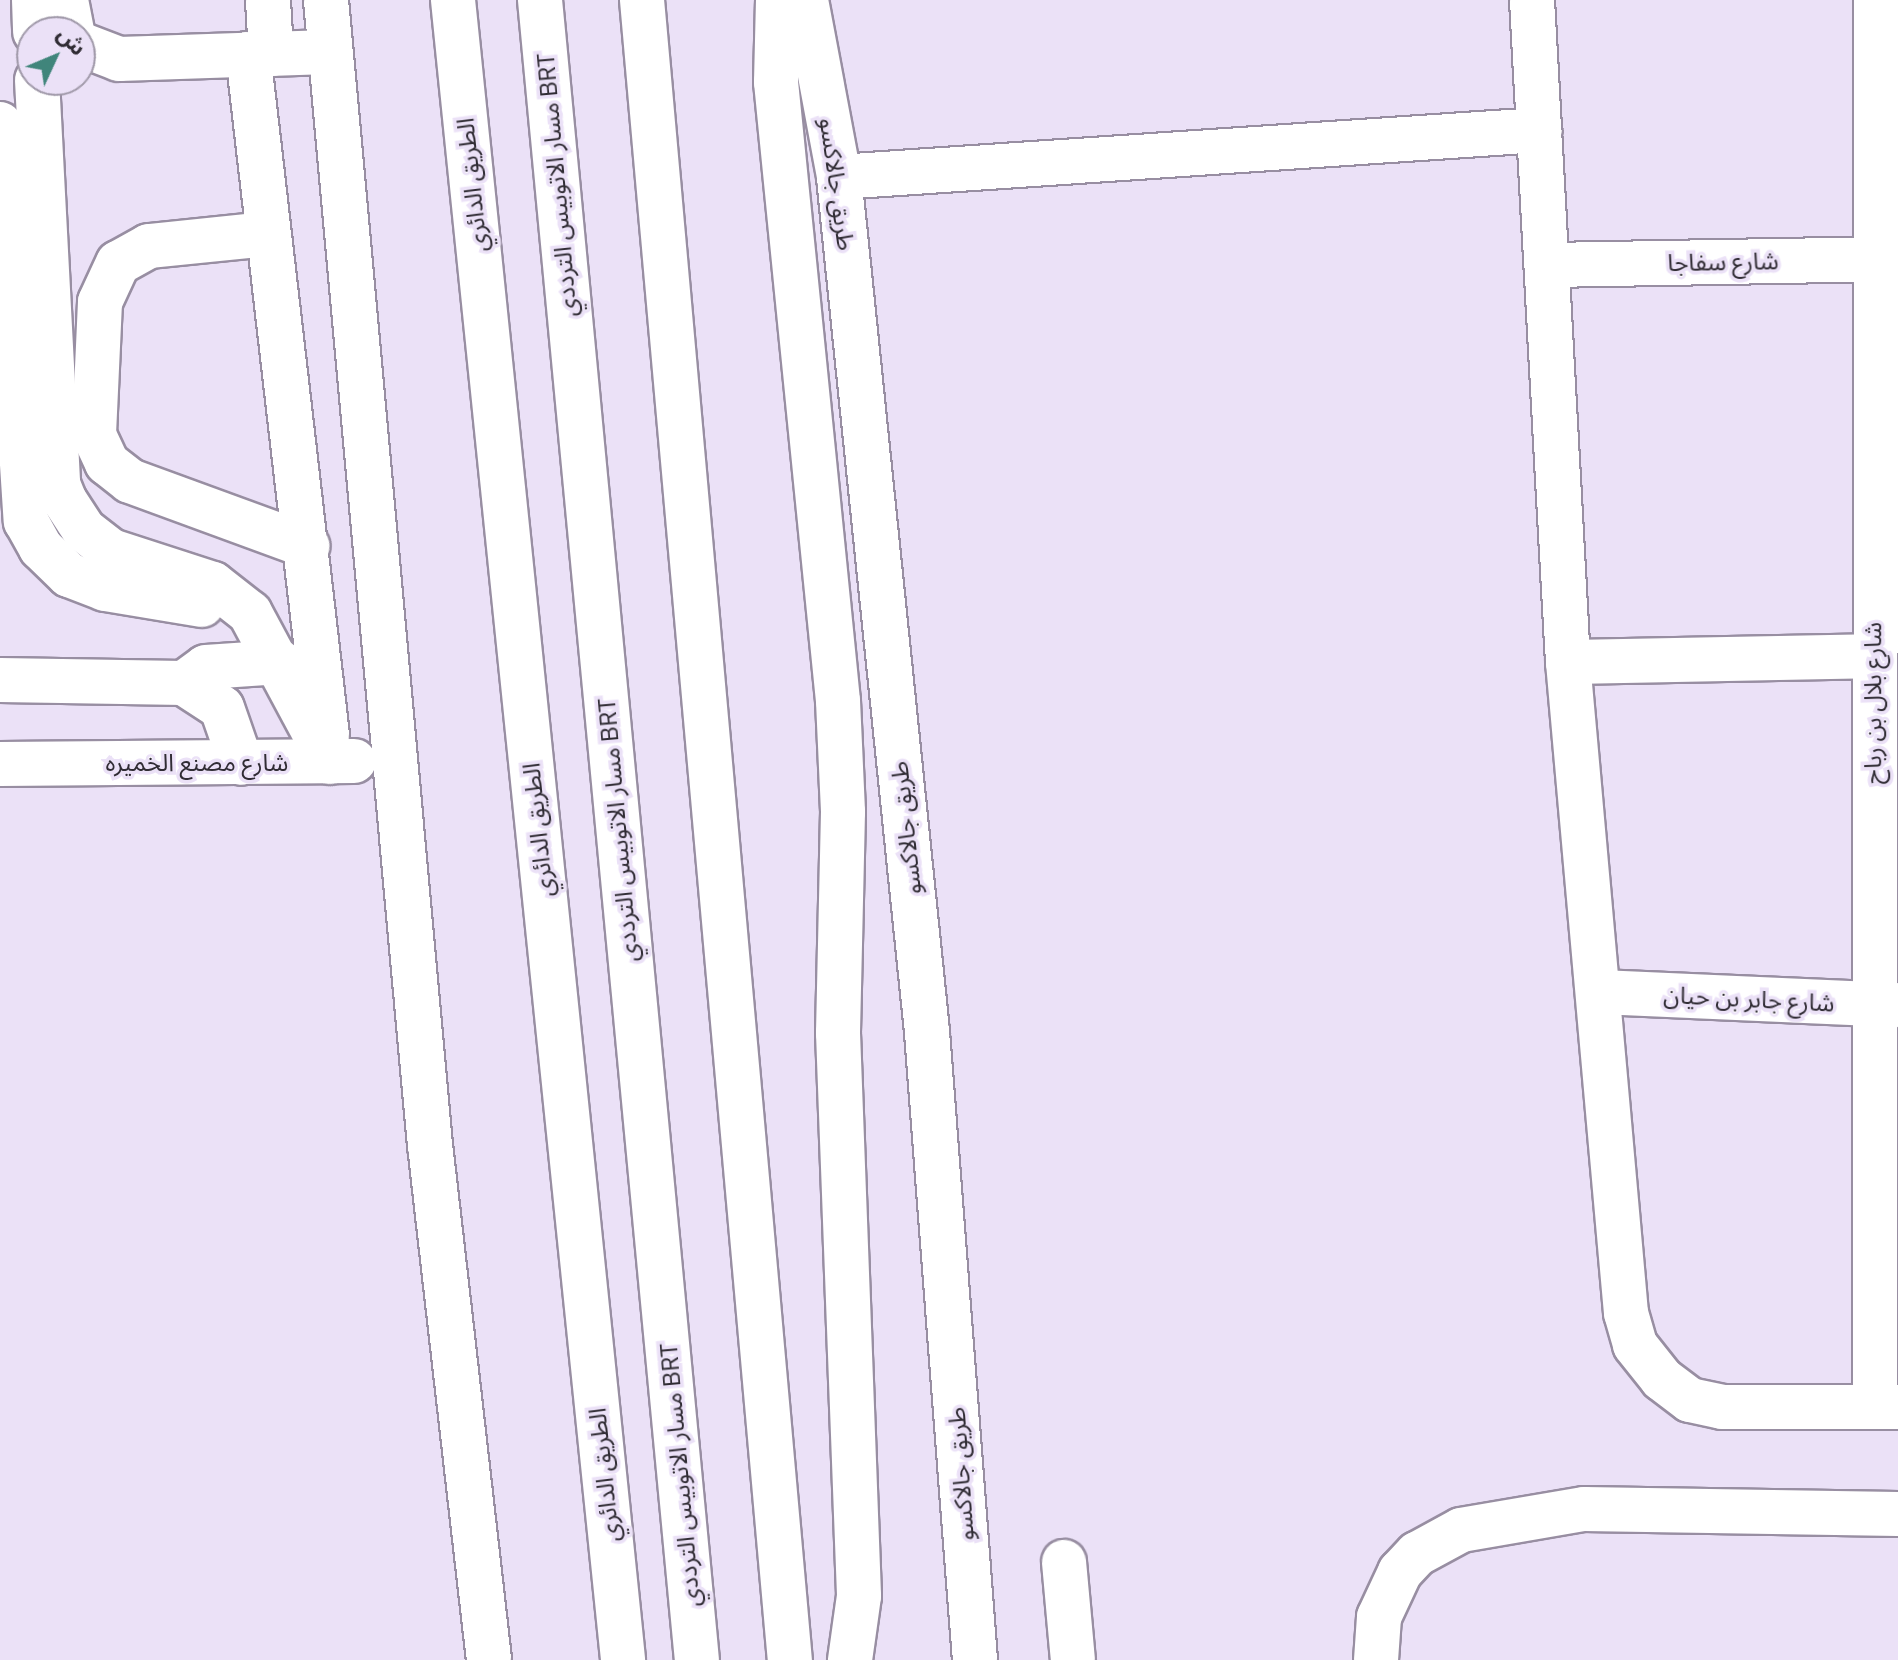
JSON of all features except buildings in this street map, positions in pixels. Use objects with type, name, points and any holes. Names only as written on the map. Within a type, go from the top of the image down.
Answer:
[{"type":"main road","points":[[268,0],[260,54],[267,234],[308,546],[330,762]]},
{"type":"main road","points":[[326,0],[430,1145],[489,1660]]},
{"type":"main road","name":"الطريق الدائري","points":[[453,0],[623,1660]]},
{"type":"main road","name":"مسار الاتوبيس الترددي BRT","points":[[540,0],[697,1660]]},
{"type":"main road","points":[[642,0],[790,1660]]},
{"type":"main road","points":[[778,0],[776,82],[839,717],[838,1033],[859,1596],[850,1660]]},
{"type":"main road","name":"طريق جالاكسو","points":[[806,0],[839,177],[927,1032],[975,1660]]},
{"type":"main road","points":[[1532,0],[1568,662],[1626,1313],[1635,1345],[1662,1379],[1690,1400],[1722,1407],[1887,1407]]},
{"type":"main road","name":"شارع بلال بن رباح","points":[[1876,0],[1887,260],[1886,566],[1873,656],[1884,1005],[1887,1407]]},
{"type":"main road","points":[[96,50],[119,59],[329,52]]},
{"type":"main road","points":[[38,96],[58,484],[73,516],[111,551],[241,604],[280,662],[330,762]]},
{"type":"main road","points":[[0,124],[13,520],[53,563],[87,583],[241,604]]},
{"type":"main road","points":[[839,177],[1539,130]]},
{"type":"main road","points":[[267,234],[149,246],[127,255],[109,275],[100,302],[99,450],[130,481],[308,546]]},
{"type":"main road","name":"شارع سفاجا","points":[[1548,265],[1887,260]]},
{"type":"main road","points":[[47,264],[109,275]]},
{"type":"main road","points":[[241,604],[245,522]]},
{"type":"main road","points":[[1568,662],[1873,656]]},
{"type":"main road","points":[[184,683],[206,667],[280,662]]},
{"type":"main road","points":[[0,680],[184,683],[222,708],[241,763]]},
{"type":"main road","name":"شارع مصنع الخميره","points":[[0,764],[330,762],[394,758]]},
{"type":"main road","name":"شارع جابر بن حيان","points":[[1599,992],[1884,1005]]},
{"type":"main road","points":[[1376,1660],[1379,1617],[1400,1572],[1438,1540],[1461,1530],[1584,1509],[1898,1514]]},
{"type":"main road","points":[[1064,1562],[1073,1660]]}]
